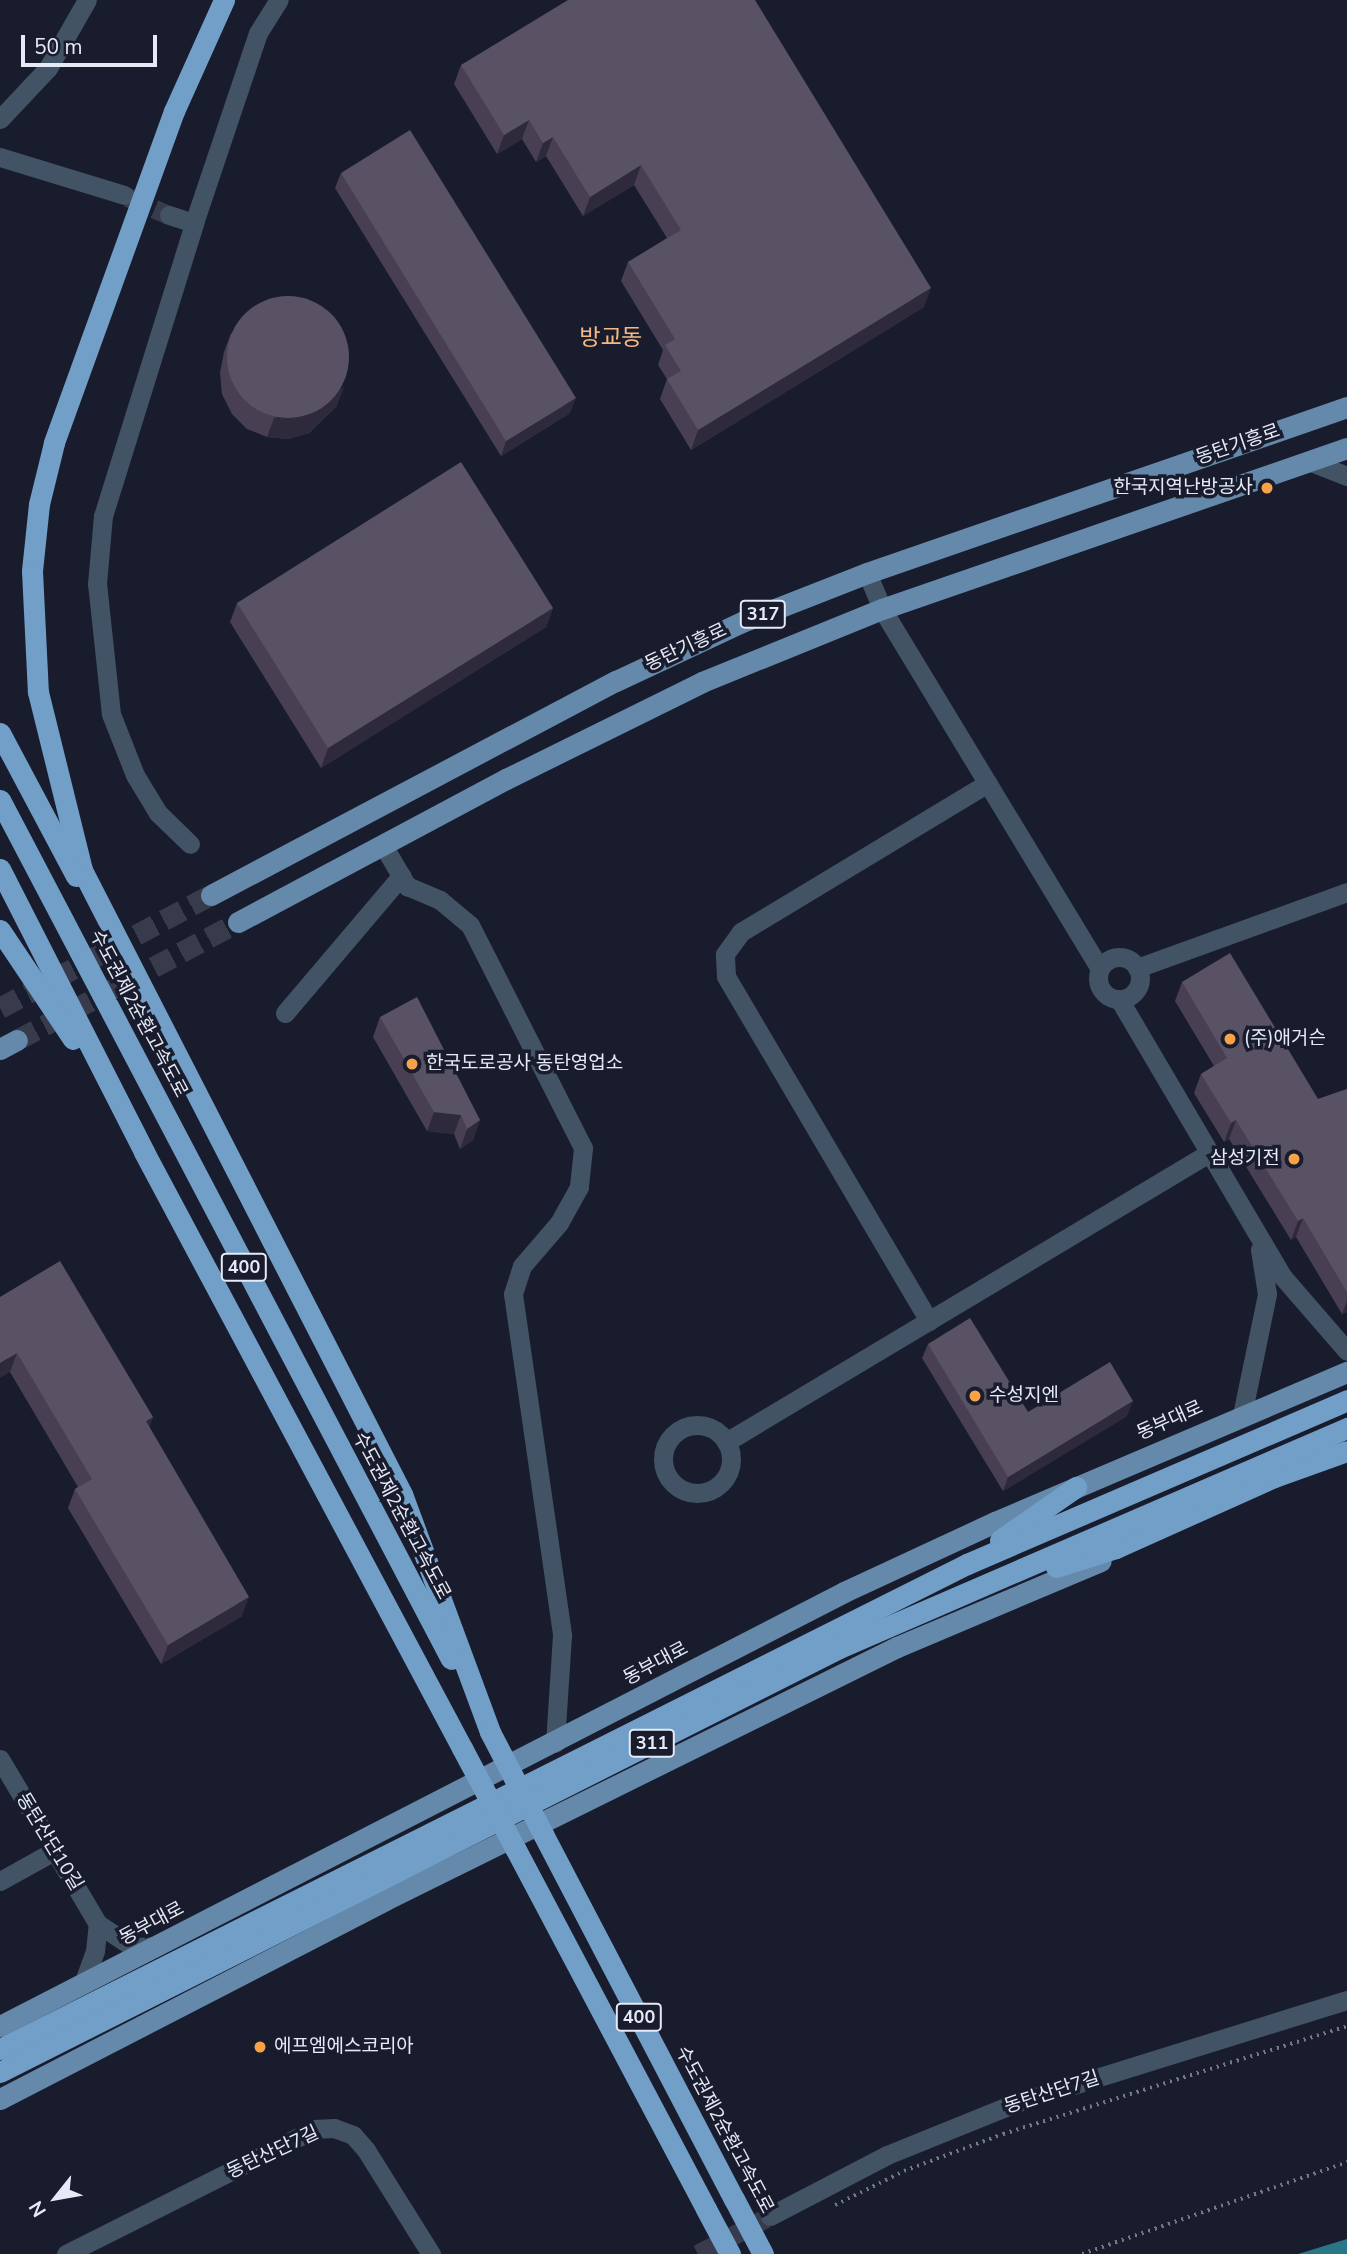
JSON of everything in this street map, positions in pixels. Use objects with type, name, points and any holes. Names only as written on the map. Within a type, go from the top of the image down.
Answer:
[{"type":"highway","points":[[224,0],[178,99],[54,443],[39,504],[32,571],[38,692],[82,870],[128,966],[397,1485],[490,1732]]},
{"type":"highway","points":[[0,733],[33,801],[128,966]]},
{"type":"highway","name":"수도권제2순환고속도로","points":[[0,800],[763,2254]]},
{"type":"highway","name":"400","points":[[0,869],[144,1152],[730,2254]]},
{"type":"highway","points":[[0,930],[144,1152]]},
{"type":"highway","name":"311","points":[[0,2049],[967,1564],[1347,1400]]},
{"type":"highway","name":"311","points":[[0,2071],[839,1648],[1347,1428]]},
{"type":"highway","points":[[937,1605],[1116,1548],[1275,1477],[1347,1453]]},
{"type":"highway","points":[[967,1564],[1076,1487]]},
{"type":"main road","name":"동탄기흥로","points":[[211,895],[616,681],[742,622],[867,573],[1347,407]]},
{"type":"main road","name":"동탄기흥로","points":[[238,922],[638,711],[882,609],[1347,448]]},
{"type":"main road","name":"동부대로","points":[[0,2026],[555,1743],[844,1592],[1076,1487],[1347,1372]]},
{"type":"main road","points":[[0,2099],[385,1900],[897,1647],[1347,1453]]},
{"type":"street","points":[[0,119],[48,68],[87,0]]},
{"type":"street","points":[[190,844],[158,813],[135,775],[111,714],[97,584],[103,516],[194,223],[258,33],[279,0]]},
{"type":"street","points":[[0,157],[124,195]]},
{"type":"street","points":[[169,215],[194,223]]},
{"type":"street","points":[[1308,461],[1347,476]]},
{"type":"street","points":[[867,573],[882,609],[1099,968],[1100,988],[1119,999],[1256,1232],[1314,1317],[1347,1351]]},
{"type":"street","points":[[929,1321],[726,976],[725,954],[741,932],[988,783]]},
{"type":"street","points":[[383,845],[407,886],[440,900],[470,925],[583,1148],[579,1187],[559,1223],[522,1266],[513,1294],[562,1635],[555,1743]]},
{"type":"street","points":[[285,1013],[401,876]]},
{"type":"street","points":[[1138,968],[1347,892]]},
{"type":"street","points":[[1099,968],[1108,959],[1121,956],[1138,968]]},
{"type":"street","points":[[1119,999],[1137,988],[1138,968]]},
{"type":"street","points":[[726,1442],[1209,1153]]},
{"type":"street","points":[[1242,1415],[1267,1294],[1256,1232]]},
{"type":"street","name":"동탄산단10길","points":[[0,1759],[98,1924]]},
{"type":"street","points":[[0,1881],[54,1851]]},
{"type":"street","points":[[83,1984],[95,1951],[98,1924],[133,1947],[159,1946]]},
{"type":"street","name":"동탄산단7길","points":[[770,2216],[887,2155],[1016,2103],[1347,2000]]},
{"type":"street","name":"동탄산단7길","points":[[66,2254],[314,2129],[334,2128],[354,2136],[366,2150],[432,2254]]},
{"type":"path","points":[[834,2206],[904,2171],[1003,2134],[1347,2025]]},
{"type":"path","points":[[1082,2254],[1347,2162]]},
{"type":"water","points":[[1347,2239],[1347,2254],[1298,2254]]},
{"type":"building","points":[[568,0],[755,0],[931,288],[698,430],[667,379],[681,371],[665,345],[675,339],[628,262],[681,230],[641,165],[590,197],[553,137],[543,143],[529,120],[504,135],[461,65]]},
{"type":"building","points":[[410,130],[576,398],[506,441],[341,173]]},
{"type":"building","points":[[288,296],[312,300],[331,314],[345,333],[349,357],[345,381],[331,400],[312,414],[288,418],[264,414],[245,400],[231,381],[227,357],[231,333],[245,314],[264,300]]},
{"type":"building","points":[[461,462],[553,608],[328,748],[237,603]]},
{"type":"building","points":[[1230,953],[1318,1099],[1347,1089],[1347,1292],[1303,1218],[1298,1221],[1236,1120],[1231,1123],[1201,1074],[1227,1058],[1182,982]]},
{"type":"building","points":[[417,997],[480,1120],[467,1129],[461,1115],[434,1112],[380,1017]]},
{"type":"building","points":[[60,1261],[153,1417],[146,1421],[249,1597],[168,1645],[75,1489],[92,1479],[17,1353],[0,1363],[0,1297]]},
{"type":"building","name":"수성지엔","points":[[970,1318],[1028,1412],[1110,1362],[1133,1401],[1008,1477],[928,1344]]},
{"type":"tunnel","points":[[128,197],[169,215]]},
{"type":"tunnel","points":[[0,1008],[211,895]]},
{"type":"tunnel","points":[[17,1040],[238,922]]},
{"type":"tunnel","points":[[698,2254],[770,2216]]},
{"type":"place","name":"한국지역난방공사","points":[[1267,488]]},
{"type":"place","name":"(주)애거슨","points":[[1230,1039]]},
{"type":"place","name":"한국도로공사 동탄영업소","points":[[412,1064]]},
{"type":"place","name":"삼성기전","points":[[1294,1159]]},
{"type":"place","name":"수성지엔","points":[[975,1396]]},
{"type":"place","name":"에프엠에스코리아","points":[[260,2047]]},
{"type":"district","name":"방교동","points":[[611,338]]}]
